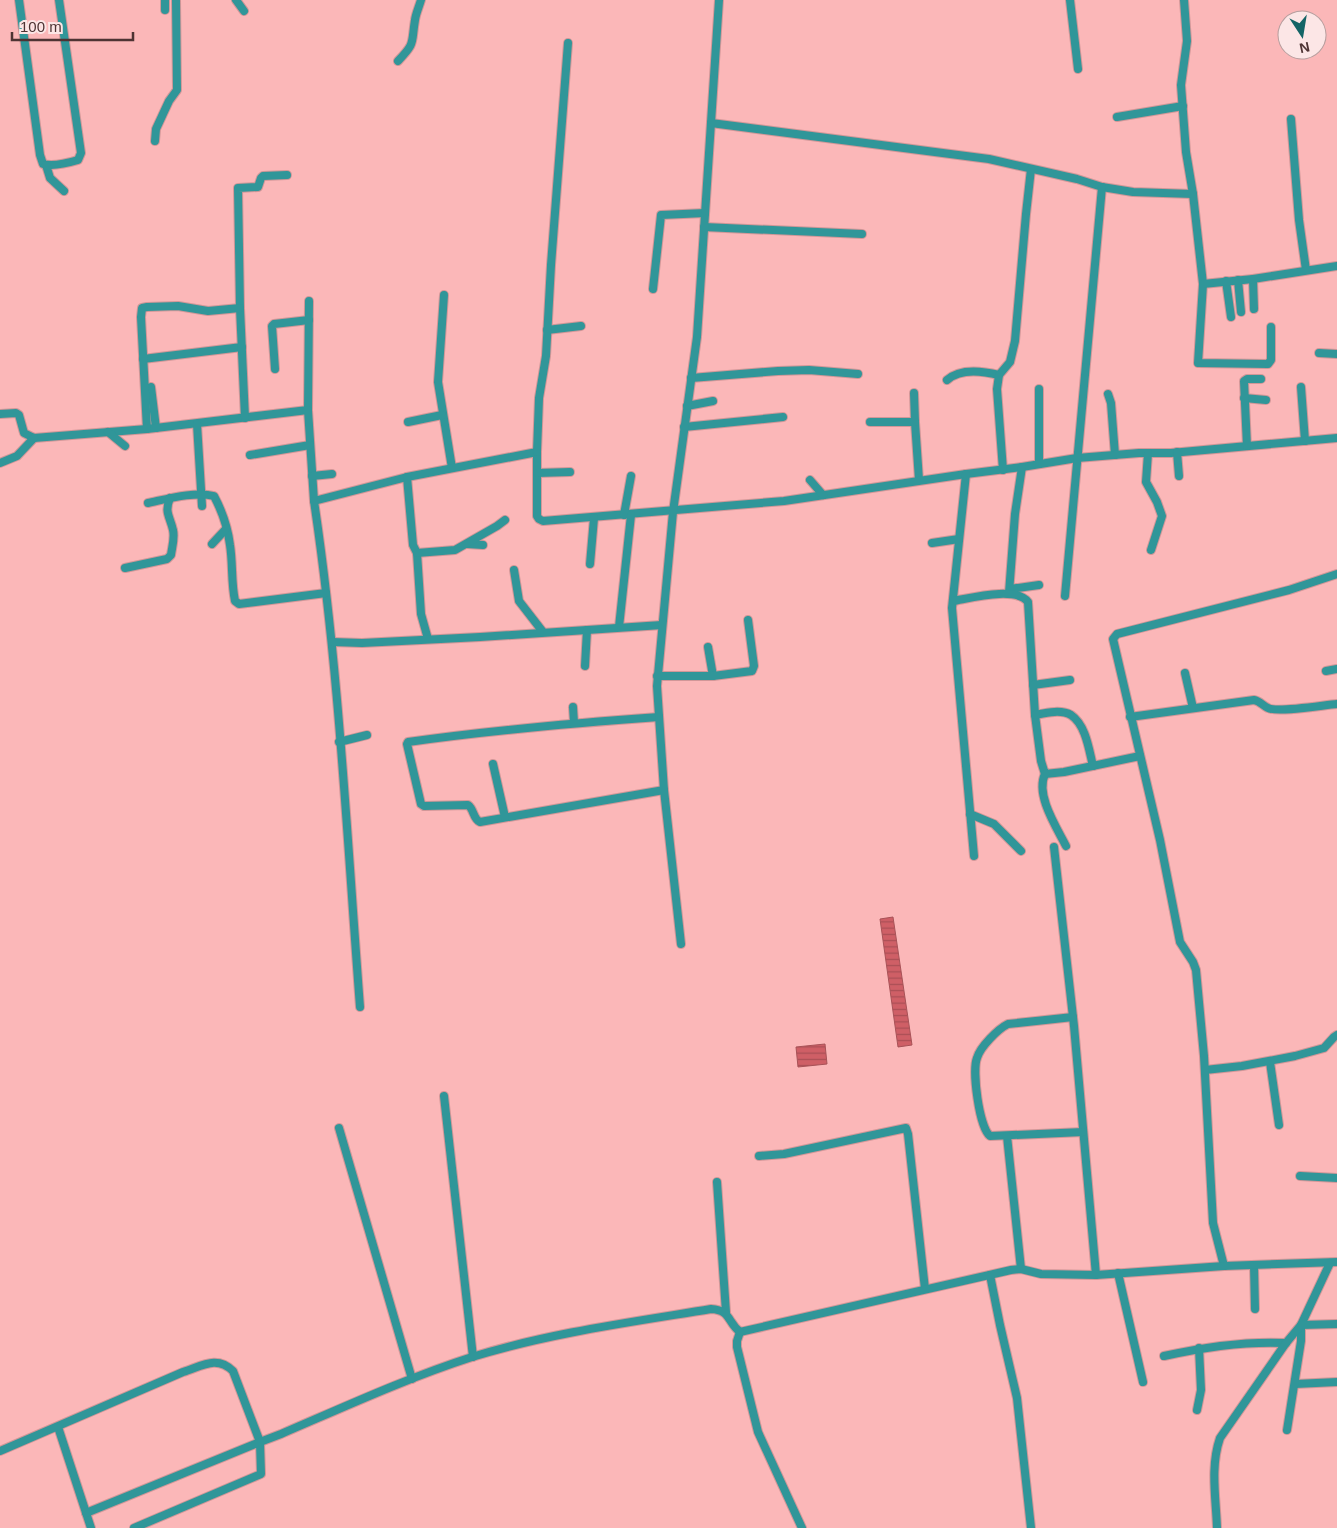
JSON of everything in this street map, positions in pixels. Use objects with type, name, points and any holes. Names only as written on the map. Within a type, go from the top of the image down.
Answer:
[{"type":"street","points":[[19,0],[41,161],[46,165],[50,178],[64,191]]},
{"type":"street","points":[[46,165],[70,163],[78,160],[81,153],[59,0]]},
{"type":"street","points":[[164,0],[165,10]]},
{"type":"street","points":[[155,140],[159,122],[169,101],[177,90],[176,0]]},
{"type":"street","points":[[236,0],[244,11]]},
{"type":"street","points":[[398,61],[409,49],[414,39],[415,20],[421,0]]},
{"type":"street","points":[[681,944],[664,790],[657,676],[673,512],[697,337],[719,0]]},
{"type":"street","points":[[1070,0],[1078,69]]},
{"type":"street","points":[[1184,0],[1187,41],[1181,85],[1186,152],[1193,194],[1203,284],[1198,363],[1268,364],[1271,360],[1271,327]]},
{"type":"street","points":[[568,43],[546,356],[539,398],[537,516],[543,522],[784,501],[1077,458],[1177,452],[1337,438]]},
{"type":"street","points":[[1117,116],[1183,106]]},
{"type":"street","points":[[1290,119],[1299,220],[1306,270]]},
{"type":"street","points":[[710,123],[988,159],[1077,179],[1102,187],[1133,192],[1193,194]]},
{"type":"street","points":[[1003,470],[997,389],[999,376],[1010,362],[1015,341],[1031,169]]},
{"type":"street","points":[[245,418],[240,308],[238,187],[257,187],[262,176],[287,175]]},
{"type":"street","points":[[1065,596],[1102,187]]},
{"type":"street","points":[[653,289],[660,215],[705,213]]},
{"type":"street","points":[[704,227],[862,234]]},
{"type":"street","points":[[1203,284],[1253,279],[1337,266]]},
{"type":"street","points":[[1253,279],[1254,309]]},
{"type":"street","points":[[1238,280],[1241,312]]},
{"type":"street","points":[[1226,281],[1231,317]]},
{"type":"street","points":[[444,295],[438,382],[452,468]]},
{"type":"street","points":[[309,301],[308,410],[312,476],[332,642],[360,1007]]},
{"type":"street","points":[[146,429],[142,308],[178,306],[197,311],[208,311],[240,308]]},
{"type":"street","points":[[275,369],[272,326],[274,324],[309,320]]},
{"type":"street","points":[[547,330],[581,326]]},
{"type":"street","points":[[143,359],[242,347]]},
{"type":"street","points":[[1319,353],[1337,354]]},
{"type":"street","points":[[691,378],[809,370],[858,374]]},
{"type":"street","points":[[947,380],[959,372],[991,373],[999,376]]},
{"type":"street","points":[[1247,446],[1244,381],[1247,379],[1261,379]]},
{"type":"street","points":[[152,387],[156,428]]},
{"type":"street","points":[[1301,387],[1305,441]]},
{"type":"street","points":[[1038,389],[1039,464]]},
{"type":"street","points":[[914,393],[919,480]]},
{"type":"street","points":[[1108,394],[1111,404],[1115,455]]},
{"type":"street","points":[[1244,398],[1266,400]]},
{"type":"street","points":[[687,406],[713,401]]},
{"type":"street","points":[[0,414],[16,413],[19,415],[24,433],[34,438],[197,424],[308,410]]},
{"type":"street","points":[[408,422],[442,415]]},
{"type":"street","points":[[684,427],[783,417]]},
{"type":"street","points":[[870,422],[915,422]]},
{"type":"street","points":[[197,424],[202,506]]},
{"type":"street","points":[[108,432],[125,446]]},
{"type":"street","points":[[0,463],[18,456],[34,438]]},
{"type":"street","points":[[250,455],[310,445]]},
{"type":"street","points":[[314,500],[407,477],[537,452]]},
{"type":"street","points":[[1177,452],[1179,476]]},
{"type":"street","points":[[1148,453],[1146,482],[1158,502],[1162,516],[1151,550]]},
{"type":"street","points":[[1009,591],[1015,514],[1022,467]]},
{"type":"street","points":[[537,473],[570,472]]},
{"type":"street","points":[[312,476],[332,474]]},
{"type":"street","points":[[966,474],[958,539],[953,601],[953,632],[974,856]]},
{"type":"street","points":[[619,627],[631,476]]},
{"type":"street","points":[[407,477],[413,545],[417,553],[421,614],[428,640]]},
{"type":"street","points":[[810,480],[823,495]]},
{"type":"street","points":[[148,504],[170,498],[201,494],[214,496],[220,508],[230,544],[232,588],[234,601],[239,604],[326,593]]},
{"type":"street","points":[[125,568],[167,559],[172,555],[174,532],[167,513],[170,498]]},
{"type":"street","points":[[590,564],[594,518]]},
{"type":"street","points":[[417,553],[455,550],[505,520]]},
{"type":"street","points":[[212,544],[226,529]]},
{"type":"street","points":[[932,543],[958,539]]},
{"type":"street","points":[[466,544],[483,545]]},
{"type":"street","points":[[514,570],[518,601],[544,632]]},
{"type":"street","points":[[1224,1266],[1213,1222],[1205,1070],[1196,970],[1180,942],[1160,840],[1112,642],[1114,636],[1289,590],[1337,574]]},
{"type":"street","points":[[953,601],[1039,584]]},
{"type":"street","points":[[1009,591],[1022,596],[1028,602],[1035,715],[1041,761],[1045,774],[1042,788],[1046,807],[1066,846]]},
{"type":"street","points":[[657,676],[713,676],[752,671],[754,666],[748,620]]},
{"type":"street","points":[[332,642],[362,643],[428,640],[662,625]]},
{"type":"street","points":[[586,666],[587,630]]},
{"type":"street","points":[[708,647],[713,676]]},
{"type":"street","points":[[1326,671],[1337,669]]},
{"type":"street","points":[[1185,673],[1193,708]]},
{"type":"street","points":[[1033,685],[1070,680]]},
{"type":"street","points":[[1130,716],[1254,700],[1269,709],[1337,704]]},
{"type":"street","points":[[573,707],[574,723]]},
{"type":"street","points":[[1035,715],[1061,712],[1070,714],[1082,730],[1093,766]]},
{"type":"street","points":[[659,717],[574,723],[461,735],[407,743],[414,781],[421,805],[468,805],[477,821],[480,822],[664,790]]},
{"type":"street","points":[[339,742],[367,735]]},
{"type":"street","points":[[1045,774],[1064,772],[1140,756]]},
{"type":"street","points":[[493,764],[505,818]]},
{"type":"street","points":[[970,814],[994,824],[1021,851]]},
{"type":"street","points":[[1054,847],[1073,1017],[1096,1274]]},
{"type":"street","points":[[1073,1017],[1008,1024],[1001,1028],[978,1053],[975,1067],[977,1094],[984,1127],[990,1136],[1083,1132]]},
{"type":"street","points":[[1205,1070],[1270,1062],[1324,1048],[1337,1035]]},
{"type":"street","points":[[1270,1062],[1279,1125]]},
{"type":"street","points":[[444,1096],[473,1357]]},
{"type":"street","points":[[339,1128],[412,1379]]},
{"type":"street","points":[[759,1156],[784,1154],[906,1128],[915,1188],[925,1289]]},
{"type":"street","points":[[1007,1136],[1021,1269]]},
{"type":"street","points":[[1300,1176],[1337,1178]]},
{"type":"street","points":[[717,1182],[726,1312],[735,1328],[740,1332]]},
{"type":"street","points":[[740,1332],[1021,1269],[1041,1274],[1096,1274],[1224,1266],[1334,1262],[1301,1325],[1286,1343],[1220,1438],[1214,1464],[1217,1528]]},
{"type":"street","points":[[1254,1265],[1255,1309]]},
{"type":"street","points":[[1118,1273],[1143,1382]]},
{"type":"street","points":[[990,1275],[1017,1398],[1031,1528]]},
{"type":"street","points":[[86,1513],[412,1379],[473,1357],[521,1344],[638,1320],[711,1309],[720,1309],[726,1312]]},
{"type":"street","points":[[1301,1325],[1337,1324]]},
{"type":"street","points":[[1287,1430],[1301,1341],[1301,1325]]},
{"type":"street","points":[[740,1332],[737,1347],[758,1432],[802,1528]]},
{"type":"street","points":[[1164,1356],[1199,1348],[1259,1342],[1286,1343]]},
{"type":"street","points":[[1197,1410],[1201,1390],[1199,1348]]},
{"type":"street","points":[[0,1451],[184,1372],[213,1362],[225,1364],[233,1371],[260,1442],[261,1474],[134,1528]]},
{"type":"street","points":[[1294,1384],[1337,1382]]},
{"type":"street","points":[[58,1427],[91,1528]]},
{"type":"shaded area","points":[[893,917],[912,1045],[898,1047],[880,919]]},
{"type":"shaded area","points":[[825,1044],[827,1064],[798,1067],[796,1047]]}]
